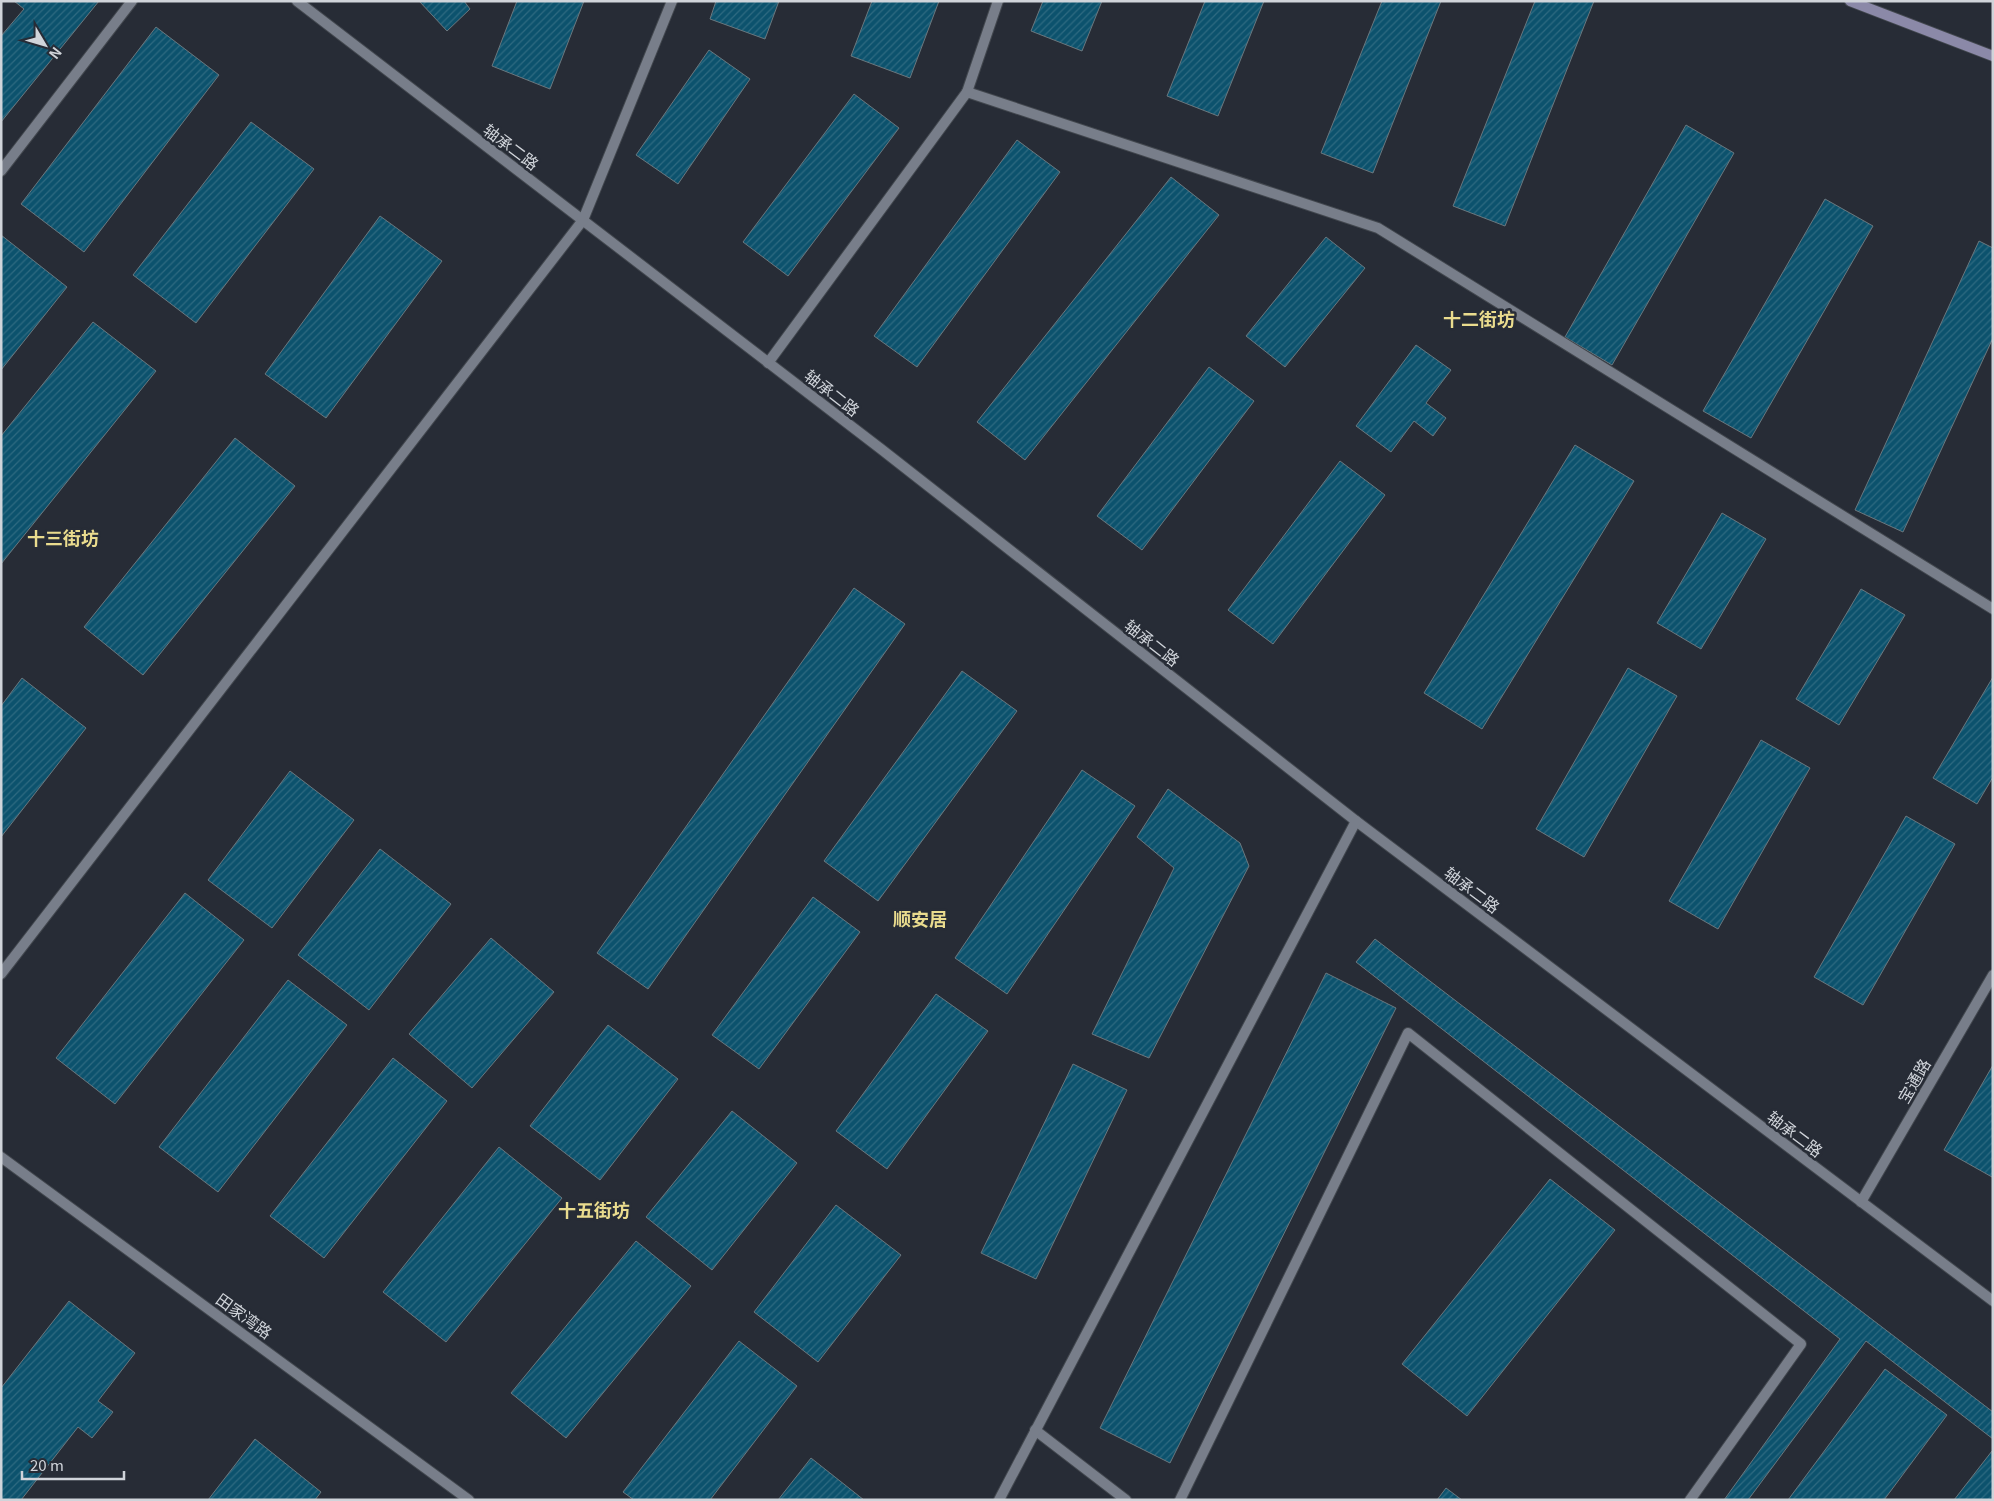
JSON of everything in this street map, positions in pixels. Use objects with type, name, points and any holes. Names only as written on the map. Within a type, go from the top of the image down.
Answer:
[{"type":"street","points":[[1,171],[132,1]]},
{"type":"street","name":"轴承二路","points":[[297,1],[768,363],[1356,821],[1993,1302]]},
{"type":"street","points":[[1,974],[583,220],[672,1]]},
{"type":"street","points":[[768,363],[966,92],[998,1]]},
{"type":"street","points":[[1850,1],[1993,56]]},
{"type":"street","points":[[966,92],[1378,228],[1993,609]]},
{"type":"street","points":[[999,1500],[1356,821]]},
{"type":"street","name":"宝通路","points":[[1861,1202],[1993,975]]},
{"type":"street","points":[[1180,1500],[1408,1034],[1801,1344],[1690,1500]]},
{"type":"street","name":"田家湾路","points":[[1,1157],[469,1500]]},
{"type":"street","points":[[1035,1430],[1126,1500]]},
{"type":"building","points":[[14,1],[99,1],[1,122],[1,36],[24,9]]},
{"type":"building","points":[[419,1],[464,1],[470,9],[447,31]]},
{"type":"building","points":[[517,1],[584,1],[550,89],[492,66]]},
{"type":"building","points":[[716,1],[779,1],[765,39],[710,19]]},
{"type":"building","points":[[872,1],[939,1],[910,78],[851,56]]},
{"type":"building","points":[[1043,1],[1102,1],[1082,51],[1031,31]]},
{"type":"building","points":[[1205,1],[1264,1],[1218,116],[1167,96]]},
{"type":"building","points":[[1382,1],[1441,1],[1373,173],[1321,153]]},
{"type":"building","points":[[1535,1],[1594,1],[1505,226],[1453,206]]},
{"type":"building","points":[[156,27],[219,75],[84,252],[21,204]]},
{"type":"building","points":[[709,50],[750,79],[678,184],[636,155]]},
{"type":"building","points":[[854,94],[899,128],[788,276],[743,242]]},
{"type":"building","points":[[251,122],[314,169],[196,323],[133,275]]},
{"type":"building","points":[[1686,125],[1734,153],[1612,365],[1565,337]]},
{"type":"building","points":[[1017,140],[1060,172],[917,367],[874,336]]},
{"type":"building","points":[[1171,177],[1219,215],[1025,460],[977,422]]},
{"type":"building","points":[[1825,199],[1873,226],[1751,438],[1703,411]]},
{"type":"building","points":[[380,216],[442,261],[326,418],[265,374]]},
{"type":"building","points":[[1,235],[67,287],[1,370]]},
{"type":"building","points":[[1326,237],[1365,268],[1285,367],[1246,336]]},
{"type":"building","points":[[1979,241],[1993,248],[1993,338],[1903,532],[1855,510]]},
{"type":"building","points":[[93,322],[156,371],[1,564],[1,436]]},
{"type":"building","points":[[1416,345],[1451,370],[1426,403],[1446,418],[1433,436],[1414,421],[1391,452],[1356,426]]},
{"type":"building","points":[[1209,367],[1254,401],[1142,550],[1097,516]]},
{"type":"building","points":[[235,438],[295,486],[143,675],[84,627]]},
{"type":"building","points":[[1575,445],[1634,481],[1482,729],[1424,693]]},
{"type":"building","points":[[1340,461],[1385,495],[1273,644],[1228,610]]},
{"type":"building","points":[[1722,513],[1766,539],[1701,649],[1657,623]]},
{"type":"building","points":[[854,588],[905,624],[648,989],[597,953]]},
{"type":"building","points":[[1861,589],[1905,615],[1839,725],[1796,699]]},
{"type":"building","points":[[1628,668],[1677,696],[1584,857],[1536,829]]},
{"type":"building","points":[[962,671],[1017,711],[878,901],[824,861]]},
{"type":"building","points":[[1993,677],[1993,777],[1977,804],[1933,778]]},
{"type":"building","points":[[22,678],[86,728],[1,837],[1,706]]},
{"type":"building","points":[[1761,740],[1810,768],[1718,929],[1669,901]]},
{"type":"building","points":[[1082,770],[1135,806],[1007,994],[955,958]]},
{"type":"building","points":[[290,771],[354,820],[272,928],[208,880]]},
{"type":"building","points":[[1168,789],[1240,843],[1249,866],[1149,1058],[1092,1034],[1174,868],[1137,837]]},
{"type":"building","points":[[1906,816],[1955,844],[1863,1005],[1814,977]]},
{"type":"building","points":[[380,849],[451,904],[369,1010],[298,955]]},
{"type":"building","points":[[185,893],[244,940],[115,1104],[56,1058]]},
{"type":"building","points":[[813,897],[860,932],[759,1069],[712,1035]]},
{"type":"building","points":[[491,938],[554,992],[472,1088],[409,1034]]},
{"type":"building","points":[[1375,939],[1993,1412],[1993,1439],[1866,1341],[1748,1500],[1724,1500],[1840,1339],[1356,962]]},
{"type":"building","points":[[1326,973],[1396,1008],[1170,1463],[1100,1428]]},
{"type":"building","points":[[288,980],[347,1025],[218,1192],[159,1147]]},
{"type":"building","points":[[936,994],[988,1031],[887,1169],[836,1131]]},
{"type":"building","points":[[608,1025],[678,1079],[600,1180],[530,1126]]},
{"type":"building","points":[[393,1058],[447,1101],[324,1258],[270,1216]]},
{"type":"building","points":[[1073,1064],[1127,1090],[1036,1279],[981,1253]]},
{"type":"building","points":[[1993,1065],[1993,1176],[1992,1177],[1944,1150]]},
{"type":"building","points":[[732,1111],[797,1163],[712,1270],[646,1217]]},
{"type":"building","points":[[499,1147],[562,1198],[446,1342],[383,1292]]},
{"type":"building","points":[[1550,1179],[1615,1230],[1467,1416],[1402,1364]]},
{"type":"building","points":[[836,1205],[901,1255],[818,1362],[754,1312]]},
{"type":"building","points":[[636,1241],[691,1286],[566,1438],[511,1393]]},
{"type":"building","points":[[69,1301],[135,1353],[98,1401],[113,1412],[92,1438],[78,1427],[21,1500],[1,1500],[1,1388]]},
{"type":"building","points":[[739,1341],[797,1386],[710,1500],[634,1500],[623,1492]]},
{"type":"building","points":[[1885,1369],[1947,1415],[1884,1500],[1788,1500]]},
{"type":"building","points":[[255,1439],[321,1492],[315,1500],[208,1500]]},
{"type":"building","points":[[1992,1451],[1993,1500],[1954,1500]]},
{"type":"building","points":[[811,1458],[864,1500],[778,1500]]},
{"type":"building","points":[[1446,1488],[1462,1500],[1437,1500]]},
{"type":"district","name":"十二街坊","points":[[1479,320]]},
{"type":"district","name":"十三街坊","points":[[63,539]]},
{"type":"district","name":"顺安居","points":[[920,920]]},
{"type":"district","name":"十五街坊","points":[[594,1211]]}]
